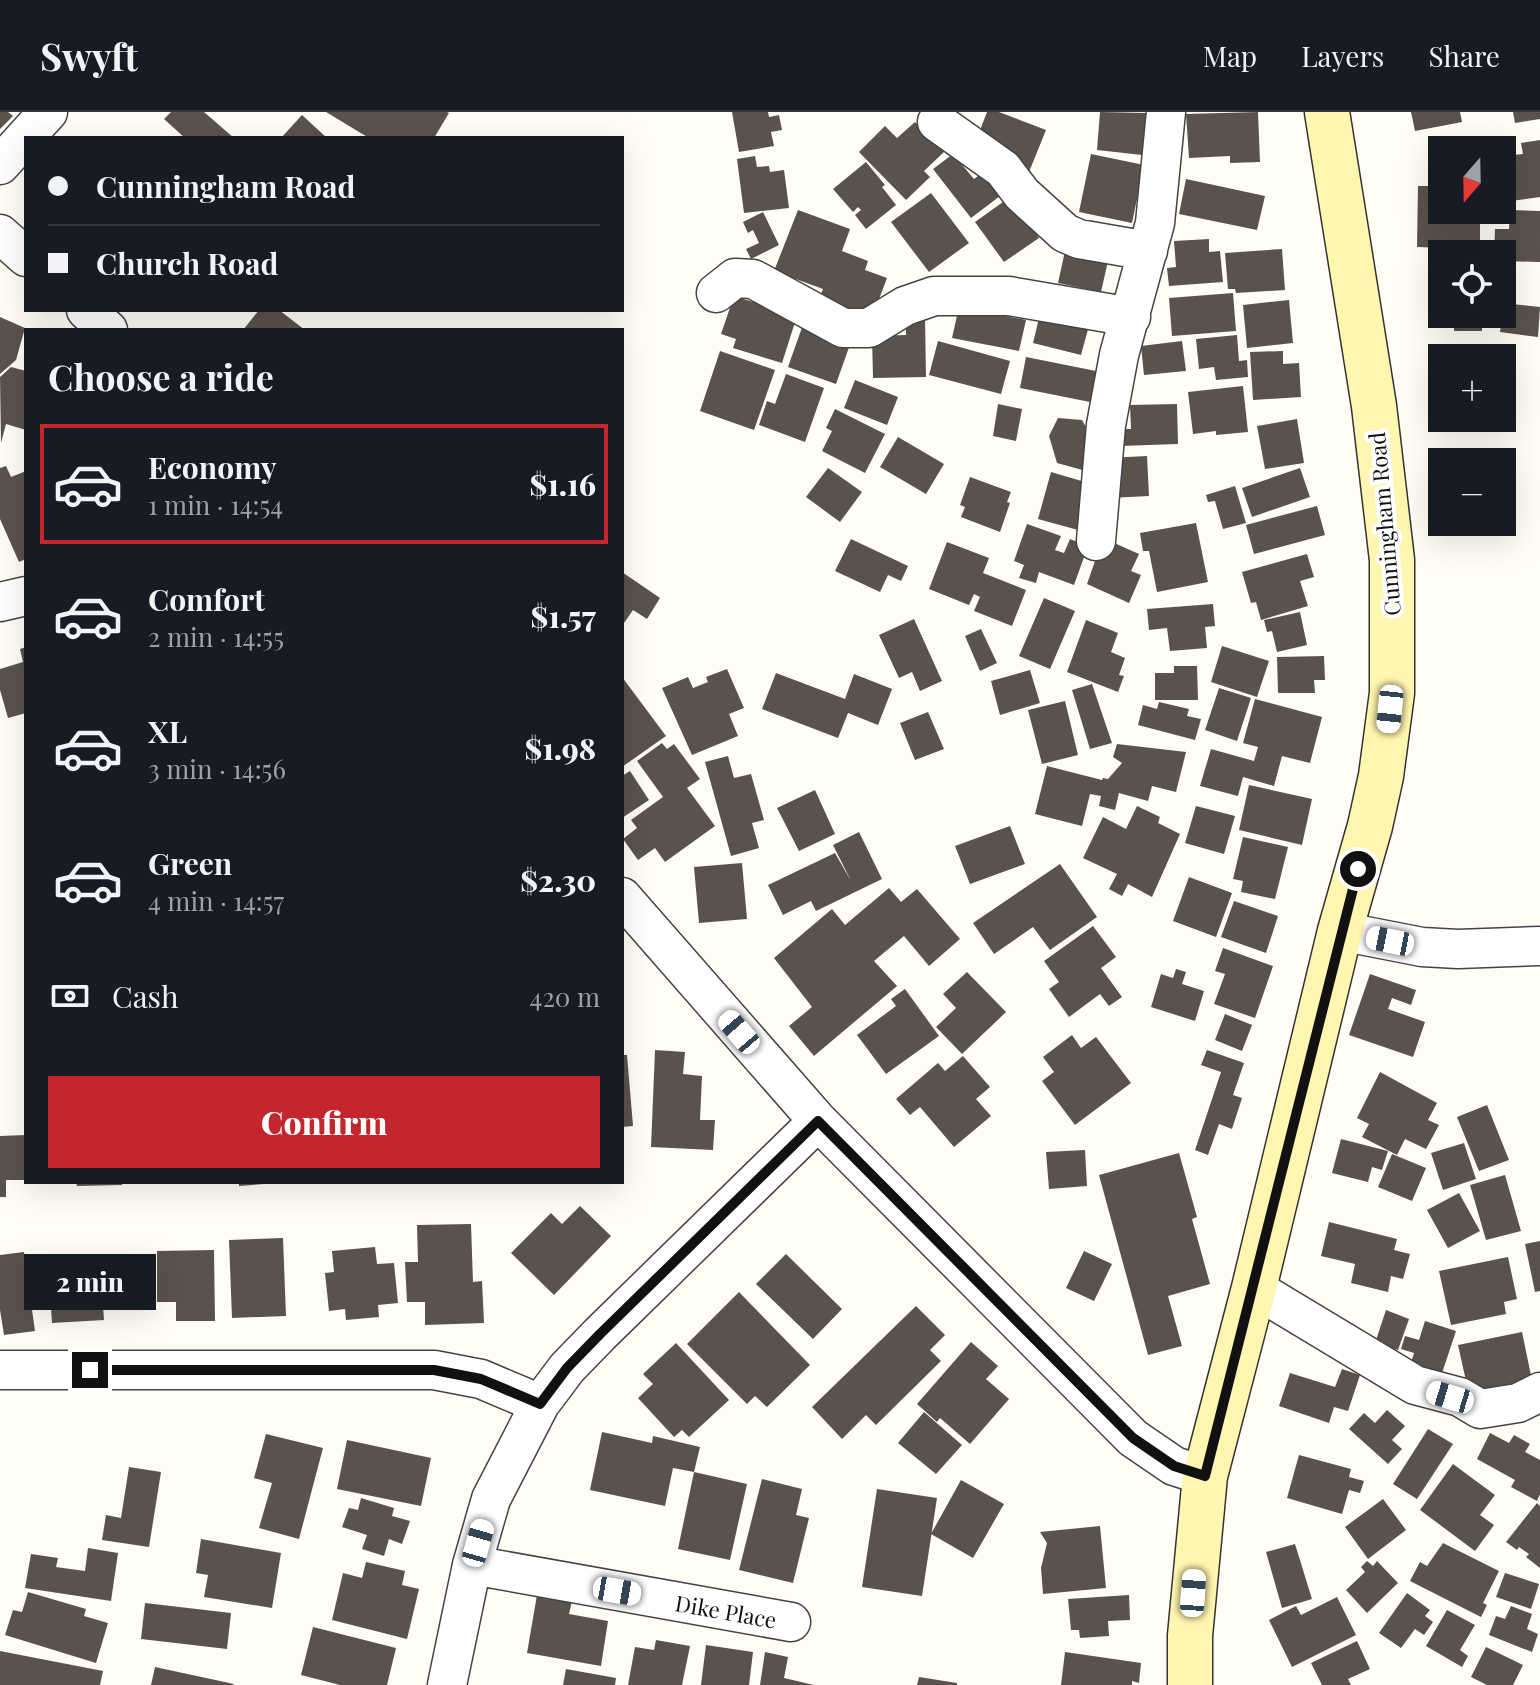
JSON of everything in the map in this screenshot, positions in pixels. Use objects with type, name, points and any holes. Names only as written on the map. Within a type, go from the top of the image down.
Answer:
[{"type":"main road","name":"Cunningham Road","points":[[1190,1685],[1190,1636],[1205,1476],[1381,776],[1392,693],[1393,591],[1374,406],[1327,112]]},
{"type":"street","points":[[26,136],[48,112]]},
{"type":"street","points":[[1096,541],[1106,425],[1119,355],[1155,223],[1166,112]]},
{"type":"street","points":[[937,122],[1003,169],[1022,194],[1065,233],[1079,239],[1148,251]]},
{"type":"street","points":[[0,165],[24,138]]},
{"type":"street","points":[[0,234],[24,255]]},
{"type":"street","points":[[716,293],[735,278],[753,279],[843,328],[869,328],[905,306],[946,295],[1009,296],[1131,317]]},
{"type":"street","points":[[88,312],[106,328]]},
{"type":"street","points":[[0,602],[24,596]]},
{"type":"street","points":[[624,899],[818,1121],[1133,1438],[1174,1466],[1205,1476]]},
{"type":"street","points":[[1340,931],[1422,947],[1540,946]]},
{"type":"street","points":[[447,1685],[472,1565],[491,1499],[540,1404],[589,1345],[818,1121]]},
{"type":"street","points":[[1254,1288],[1415,1385],[1460,1397],[1480,1409],[1518,1403],[1540,1392]]},
{"type":"street","points":[[0,1370],[434,1370],[481,1379],[540,1404]]},
{"type":"street","name":"Dike Place","points":[[472,1565],[791,1622]]},
{"type":"building","points":[[0,112],[13,116],[0,129]]},
{"type":"building","points":[[171,112],[204,112],[232,136],[183,136],[164,119]]},
{"type":"building","points":[[326,112],[449,113],[435,136],[366,136]]},
{"type":"building","points":[[732,112],[768,112],[769,117],[779,115],[782,130],[771,132],[774,146],[739,152]]},
{"type":"building","points":[[987,112],[999,112],[1046,130],[1029,172],[1004,162],[975,143]]},
{"type":"building","points":[[1100,112],[1146,113],[1142,155],[1097,150]]},
{"type":"building","points":[[1258,112],[1260,162],[1230,163],[1230,156],[1189,158],[1186,114]]},
{"type":"building","points":[[1411,112],[1460,112],[1462,122],[1415,131]]},
{"type":"building","points":[[1513,112],[1540,112],[1540,119],[1515,123]]},
{"type":"building","points":[[302,115],[325,136],[283,136]]},
{"type":"building","points":[[915,122],[944,152],[924,171],[930,177],[906,200],[859,152],[885,126],[897,138]]},
{"type":"building","points":[[1540,140],[1540,197],[1516,200],[1516,155],[1523,154],[1521,143]]},
{"type":"building","points":[[953,154],[974,179],[986,170],[1004,193],[971,218],[933,169]]},
{"type":"building","points":[[1091,154],[1144,165],[1132,223],[1079,212]]},
{"type":"building","points":[[755,156],[757,167],[769,166],[770,172],[784,170],[789,208],[744,213],[737,159]]},
{"type":"building","points":[[866,162],[885,185],[882,187],[896,205],[866,229],[855,215],[861,210],[858,207],[853,212],[833,189]]},
{"type":"building","points":[[1186,179],[1265,196],[1257,230],[1179,214]]},
{"type":"building","points":[[1418,186],[1428,186],[1428,224],[1480,224],[1480,240],[1428,240],[1428,247],[1417,247]]},
{"type":"building","points":[[931,193],[969,243],[929,272],[891,222]]},
{"type":"building","points":[[1010,197],[1039,238],[1004,262],[975,222]]},
{"type":"building","points":[[798,210],[850,229],[842,251],[868,261],[865,270],[887,278],[870,323],[817,304],[823,289],[774,271]]},
{"type":"building","points":[[1516,210],[1540,211],[1540,262],[1516,261],[1516,240],[1495,240],[1495,229],[1509,229],[1509,224],[1516,224]]},
{"type":"building","points":[[763,212],[779,245],[751,259],[746,249],[759,243],[753,230],[748,233],[743,222]]},
{"type":"building","points":[[1209,239],[1209,252],[1220,251],[1223,282],[1169,286],[1167,268],[1176,267],[1174,241]]},
{"type":"building","points":[[1282,249],[1285,290],[1236,293],[1235,289],[1228,289],[1225,253]]},
{"type":"building","points":[[1065,251],[1108,261],[1101,292],[1058,283]]},
{"type":"building","points":[[1233,293],[1236,331],[1172,336],[1169,298]]},
{"type":"building","points":[[734,296],[797,316],[782,363],[733,348],[736,339],[721,334]]},
{"type":"building","points":[[1289,300],[1293,343],[1247,348],[1243,305]]},
{"type":"building","points":[[1516,304],[1540,307],[1538,337],[1500,332],[1500,328],[1516,328]]},
{"type":"building","points":[[959,307],[1026,320],[1019,351],[952,338]]},
{"type":"building","points":[[1041,310],[1090,322],[1081,355],[1033,343]]},
{"type":"building","points":[[257,312],[282,312],[302,328],[245,328]]},
{"type":"building","points":[[0,317],[25,328],[16,360],[0,374]]},
{"type":"building","points":[[906,317],[925,317],[926,377],[873,378],[872,336],[906,335]]},
{"type":"building","points":[[805,319],[853,336],[836,384],[788,367]]},
{"type":"building","points":[[1454,328],[1482,328],[1482,331],[1454,331]]},
{"type":"building","points":[[1237,335],[1239,361],[1247,360],[1248,377],[1216,380],[1214,367],[1199,369],[1196,339]]},
{"type":"building","points":[[938,341],[1010,361],[1001,394],[929,375]]},
{"type":"building","points":[[1182,341],[1186,371],[1144,375],[1141,346]]},
{"type":"building","points":[[720,351],[775,370],[754,430],[700,411]]},
{"type":"building","points":[[1283,351],[1283,364],[1299,363],[1301,397],[1253,400],[1250,352]]},
{"type":"building","points":[[1026,357],[1096,371],[1090,402],[1020,388]]},
{"type":"building","points":[[11,367],[24,370],[24,429],[6,424],[1,443],[0,377]]},
{"type":"building","points":[[786,374],[824,388],[805,442],[759,425],[767,401],[775,404]]},
{"type":"building","points":[[855,380],[898,397],[887,425],[844,408]]},
{"type":"building","points":[[1243,386],[1248,432],[1193,434],[1188,392]]},
{"type":"building","points":[[998,404],[1022,409],[1016,441],[993,436]]},
{"type":"building","points":[[1177,404],[1178,444],[1120,446],[1120,429],[1131,429],[1130,405]]},
{"type":"building","points":[[835,409],[885,434],[865,473],[822,451],[832,431],[826,428]]},
{"type":"building","points":[[1058,418],[1082,420],[1096,445],[1086,471],[1057,463],[1049,436]]},
{"type":"building","points":[[1297,419],[1304,463],[1265,469],[1257,426]]},
{"type":"building","points":[[898,437],[944,464],[926,494],[880,467]]},
{"type":"building","points":[[1147,456],[1149,496],[1110,498],[1108,458]]},
{"type":"building","points":[[6,466],[11,477],[24,472],[24,560],[19,562],[0,519],[0,468]]},
{"type":"building","points":[[828,468],[862,492],[840,522],[806,497]]},
{"type":"building","points":[[1300,468],[1310,497],[1252,517],[1242,488]]},
{"type":"building","points":[[1051,472],[1095,485],[1078,530],[1038,519]]},
{"type":"building","points":[[970,477],[1011,492],[1000,532],[961,517],[965,507],[960,505]]},
{"type":"building","points":[[1235,486],[1246,523],[1223,529],[1215,501],[1208,502],[1206,495]]},
{"type":"building","points":[[1317,506],[1325,535],[1254,554],[1246,525]]},
{"type":"building","points":[[1196,523],[1208,582],[1157,592],[1149,551],[1143,551],[1140,533]]},
{"type":"building","points":[[1027,524],[1061,536],[1055,550],[1064,553],[1070,539],[1088,546],[1074,585],[1039,572],[1036,583],[1019,578],[1024,565],[1014,561]]},
{"type":"building","points":[[1103,538],[1139,554],[1131,571],[1141,575],[1129,603],[1087,584]]},
{"type":"building","points":[[851,539],[908,566],[901,581],[888,575],[880,592],[835,571]]},
{"type":"building","points":[[947,542],[989,558],[983,573],[1026,590],[1012,626],[974,611],[980,597],[974,594],[969,605],[929,589]]},
{"type":"building","points":[[1307,554],[1314,577],[1300,581],[1308,606],[1261,620],[1256,602],[1251,603],[1242,572]]},
{"type":"building","points":[[624,573],[660,598],[647,619],[633,610],[624,623]]},
{"type":"building","points":[[1044,598],[1075,611],[1050,669],[1019,656]]},
{"type":"building","points":[[1213,604],[1215,626],[1205,627],[1207,648],[1170,651],[1167,628],[1149,630],[1147,609]]},
{"type":"building","points":[[1300,612],[1307,645],[1277,652],[1272,631],[1267,632],[1264,620]]},
{"type":"building","points":[[914,619],[942,681],[920,691],[912,672],[899,678],[879,635]]},
{"type":"building","points":[[1086,620],[1118,633],[1111,652],[1125,658],[1119,675],[1124,676],[1118,692],[1067,672]]},
{"type":"building","points":[[981,629],[997,663],[980,671],[965,636]]},
{"type":"building","points":[[1222,646],[1269,661],[1257,697],[1211,682]]},
{"type":"building","points":[[24,648],[24,714],[8,718],[0,690],[0,669],[23,662],[20,649]]},
{"type":"building","points":[[1324,656],[1325,680],[1314,680],[1315,693],[1278,693],[1277,657]]},
{"type":"building","points":[[1174,666],[1197,666],[1198,700],[1155,700],[1155,673],[1174,673]]},
{"type":"building","points":[[727,669],[744,708],[729,714],[738,736],[692,755],[662,688],[688,677],[693,688],[708,682],[706,677]]},
{"type":"building","points":[[1030,670],[1040,703],[1000,715],[991,681]]},
{"type":"building","points":[[776,673],[845,699],[854,674],[892,689],[878,725],[848,713],[838,738],[762,709]]},
{"type":"building","points":[[624,680],[666,736],[624,766]]},
{"type":"building","points":[[1092,684],[1112,743],[1090,749],[1072,690]]},
{"type":"building","points":[[1219,688],[1251,698],[1237,741],[1205,730]]},
{"type":"building","points":[[1255,699],[1322,717],[1310,763],[1282,756],[1274,786],[1243,777],[1238,796],[1200,786],[1211,749],[1254,761],[1258,747],[1243,743]]},
{"type":"building","points":[[1065,701],[1078,755],[1042,764],[1028,710]]},
{"type":"building","points":[[1159,702],[1189,709],[1187,716],[1201,719],[1195,740],[1138,725],[1143,705],[1157,709]]},
{"type":"building","points":[[928,712],[944,749],[915,760],[900,723]]},
{"type":"building","points":[[662,743],[667,749],[674,744],[700,779],[687,788],[715,826],[665,862],[655,848],[638,860],[624,840],[637,828],[631,820],[663,797],[637,761]]},
{"type":"building","points":[[1117,744],[1186,752],[1176,792],[1152,786],[1148,801],[1119,793],[1115,810],[1099,806],[1101,796],[1090,794],[1082,826],[1035,814],[1047,766],[1108,779],[1122,763],[1113,757]]},
{"type":"building","points":[[728,756],[734,778],[751,774],[764,820],[752,823],[759,848],[731,856],[705,762]]},
{"type":"building","points":[[630,771],[649,800],[624,817],[624,775]]},
{"type":"building","points":[[1249,785],[1312,799],[1302,845],[1239,830]]},
{"type":"building","points":[[815,790],[835,834],[799,851],[777,808]]},
{"type":"building","points":[[1137,806],[1160,817],[1158,823],[1180,834],[1152,897],[1128,884],[1122,896],[1109,889],[1117,874],[1083,858],[1103,817],[1126,829]]},
{"type":"building","points":[[1196,806],[1235,816],[1224,854],[1185,843]]},
{"type":"building","points":[[1010,826],[1025,864],[970,884],[955,846]]},
{"type":"building","points":[[859,832],[882,879],[816,911],[811,901],[783,915],[768,885],[835,853],[851,881],[833,845]]},
{"type":"building","points":[[1243,837],[1288,847],[1275,899],[1241,892],[1243,881],[1233,879]]},
{"type":"building","points":[[742,863],[747,919],[699,923],[694,867]]},
{"type":"building","points":[[1060,864],[1097,917],[1050,950],[1033,927],[994,954],[973,923]]},
{"type":"building","points":[[1189,877],[1232,893],[1216,937],[1173,921]]},
{"type":"building","points":[[889,888],[901,902],[917,889],[960,939],[929,966],[904,936],[874,961],[897,986],[814,1056],[789,1026],[812,1007],[774,958],[832,909],[845,925]]},
{"type":"building","points":[[1234,901],[1278,916],[1266,953],[1221,937]]},
{"type":"building","points":[[1093,926],[1116,957],[1101,968],[1122,997],[1109,1006],[1100,994],[1069,1017],[1049,989],[1059,982],[1044,961]]},
{"type":"building","points":[[1223,948],[1273,966],[1255,1018],[1214,1004],[1225,974],[1215,971]]},
{"type":"building","points":[[1176,969],[1186,972],[1182,984],[1204,991],[1195,1021],[1151,1007],[1161,974],[1173,978]]},
{"type":"building","points":[[967,972],[1006,1012],[962,1054],[936,1027],[956,1008],[943,994]]},
{"type":"building","points":[[1370,974],[1416,990],[1411,1005],[1392,998],[1388,1009],[1425,1022],[1413,1057],[1349,1035]]},
{"type":"building","points":[[905,989],[939,1036],[886,1074],[857,1035],[896,1006],[891,999]]},
{"type":"building","points":[[1225,1014],[1252,1025],[1242,1051],[1215,1040]]},
{"type":"building","points":[[1072,1035],[1081,1048],[1096,1037],[1131,1083],[1075,1125],[1042,1081],[1054,1072],[1043,1057]]},
{"type":"building","points":[[655,1050],[685,1052],[683,1074],[702,1076],[700,1120],[715,1120],[713,1150],[651,1147]]},
{"type":"building","points":[[1207,1050],[1244,1063],[1233,1095],[1242,1098],[1232,1129],[1219,1124],[1208,1155],[1195,1150],[1221,1072],[1201,1065]]},
{"type":"building","points":[[624,1055],[627,1055],[633,1126],[624,1127]]},
{"type":"building","points":[[963,1056],[990,1087],[976,1099],[991,1116],[954,1147],[920,1107],[910,1115],[896,1099],[938,1063],[945,1071]]},
{"type":"building","points":[[1380,1072],[1437,1103],[1428,1120],[1439,1125],[1426,1149],[1405,1139],[1397,1155],[1362,1137],[1369,1124],[1357,1118]]},
{"type":"building","points":[[1487,1105],[1509,1160],[1479,1171],[1457,1117]]},
{"type":"building","points":[[24,1135],[24,1180],[6,1180],[6,1197],[0,1197],[0,1136]]},
{"type":"building","points":[[1341,1139],[1388,1151],[1382,1170],[1372,1167],[1368,1182],[1332,1173]]},
{"type":"building","points":[[1464,1143],[1476,1179],[1443,1190],[1431,1153]]},
{"type":"building","points":[[1085,1150],[1087,1186],[1049,1189],[1046,1152]]},
{"type":"building","points":[[1179,1153],[1197,1217],[1192,1219],[1210,1284],[1168,1296],[1182,1346],[1148,1355],[1099,1175]]},
{"type":"building","points":[[1392,1154],[1426,1168],[1412,1201],[1378,1187]]},
{"type":"building","points":[[1505,1175],[1521,1231],[1486,1240],[1470,1185]]},
{"type":"building","points":[[76,1184],[122,1184],[122,1185]]},
{"type":"building","points":[[1459,1193],[1480,1231],[1448,1248],[1427,1210]]},
{"type":"building","points":[[580,1206],[611,1236],[554,1295],[511,1253],[551,1213],[562,1224]]},
{"type":"building","points":[[1329,1222],[1397,1239],[1394,1250],[1410,1254],[1403,1279],[1391,1276],[1388,1292],[1351,1283],[1355,1264],[1321,1256]]},
{"type":"building","points":[[471,1224],[473,1282],[482,1281],[484,1323],[425,1325],[425,1302],[407,1302],[405,1262],[418,1262],[417,1225]]},
{"type":"building","points":[[283,1238],[286,1316],[232,1318],[229,1240]]},
{"type":"building","points":[[1540,1241],[1540,1291],[1535,1292],[1525,1244]]},
{"type":"building","points":[[375,1247],[377,1264],[394,1263],[398,1303],[378,1305],[379,1317],[346,1320],[345,1309],[329,1311],[325,1273],[334,1272],[332,1251]]},
{"type":"building","points":[[214,1250],[215,1321],[176,1321],[176,1302],[157,1302],[157,1251]]},
{"type":"building","points":[[1084,1251],[1112,1264],[1094,1301],[1066,1288]]},
{"type":"building","points":[[24,1252],[35,1331],[4,1335],[0,1310],[0,1255]]},
{"type":"building","points":[[786,1254],[842,1309],[813,1339],[756,1284]]},
{"type":"building","points":[[100,1257],[104,1320],[52,1323],[48,1260]]},
{"type":"building","points":[[1508,1257],[1517,1299],[1504,1302],[1506,1314],[1451,1325],[1439,1271]]},
{"type":"building","points":[[739,1292],[810,1365],[767,1407],[755,1396],[747,1404],[687,1344]]},
{"type":"building","points":[[916,1306],[945,1335],[930,1350],[941,1361],[876,1425],[866,1415],[842,1439],[812,1407]]},
{"type":"building","points":[[1386,1310],[1409,1319],[1398,1350],[1375,1343]]},
{"type":"building","points":[[1425,1321],[1456,1331],[1439,1382],[1408,1372],[1414,1353],[1401,1349],[1405,1336],[1419,1340]]},
{"type":"building","points":[[1522,1332],[1533,1385],[1470,1399],[1458,1345]]},
{"type":"building","points":[[971,1342],[998,1366],[986,1379],[1009,1399],[970,1444],[940,1418],[937,1422],[917,1404]]},
{"type":"building","points":[[676,1343],[729,1400],[689,1437],[682,1430],[674,1437],[638,1398],[653,1384],[643,1374]]},
{"type":"building","points":[[1342,1369],[1360,1375],[1348,1411],[1334,1407],[1329,1423],[1279,1406],[1290,1373],[1335,1387]]},
{"type":"building","points":[[1387,1410],[1405,1426],[1392,1440],[1402,1449],[1388,1464],[1349,1429],[1364,1413],[1375,1423]]},
{"type":"building","points":[[924,1412],[962,1445],[936,1474],[898,1443]]},
{"type":"building","points":[[1428,1429],[1453,1444],[1417,1499],[1393,1484]]},
{"type":"building","points":[[602,1432],[652,1443],[653,1436],[700,1447],[694,1472],[673,1468],[665,1506],[590,1490]]},
{"type":"building","points":[[1490,1433],[1509,1443],[1514,1435],[1530,1444],[1525,1452],[1540,1460],[1540,1494],[1537,1501],[1511,1487],[1515,1480],[1477,1459]]},
{"type":"building","points":[[266,1434],[323,1448],[299,1539],[259,1528],[272,1483],[254,1478]]},
{"type":"building","points":[[347,1440],[431,1458],[421,1506],[337,1489]]},
{"type":"building","points":[[1299,1455],[1351,1469],[1349,1477],[1364,1481],[1360,1493],[1349,1490],[1342,1514],[1287,1498]]},
{"type":"building","points":[[1453,1464],[1495,1495],[1480,1515],[1494,1525],[1475,1551],[1420,1510]]},
{"type":"building","points":[[129,1467],[161,1472],[149,1547],[102,1540],[106,1515],[121,1518]]},
{"type":"building","points":[[694,1472],[747,1484],[730,1560],[678,1549]]},
{"type":"building","points":[[762,1479],[802,1489],[796,1515],[809,1518],[793,1583],[739,1570]]},
{"type":"building","points":[[961,1480],[1004,1504],[973,1558],[931,1534]]},
{"type":"building","points":[[877,1489],[937,1498],[922,1596],[862,1587]]},
{"type":"building","points":[[361,1498],[394,1508],[392,1516],[410,1521],[402,1544],[389,1539],[384,1556],[362,1549],[367,1535],[342,1527],[349,1508],[358,1510]]},
{"type":"building","points":[[1383,1499],[1406,1530],[1368,1559],[1345,1527]]},
{"type":"building","points":[[1537,1503],[1540,1506],[1540,1568],[1526,1557],[1529,1554],[1506,1542]]},
{"type":"building","points":[[1100,1526],[1106,1588],[1043,1594],[1041,1568],[1047,1543],[1040,1532]]},
{"type":"building","points":[[201,1539],[281,1553],[272,1608],[204,1597],[208,1575],[196,1573]]},
{"type":"building","points":[[1443,1543],[1499,1571],[1483,1603],[1487,1605],[1481,1617],[1410,1581],[1420,1562],[1427,1566]]},
{"type":"building","points":[[1295,1544],[1312,1599],[1282,1608],[1266,1552]]},
{"type":"building","points":[[88,1548],[118,1553],[111,1601],[25,1588],[31,1554],[58,1558],[56,1567],[85,1571]]},
{"type":"building","points":[[1367,1561],[1373,1566],[1377,1561],[1398,1583],[1367,1613],[1346,1590],[1365,1572],[1361,1567]]},
{"type":"building","points":[[366,1562],[405,1571],[402,1585],[419,1589],[407,1639],[332,1620],[343,1573],[362,1578]]},
{"type":"building","points":[[1505,1573],[1539,1584],[1531,1609],[1496,1597]]},
{"type":"building","points":[[28,1592],[86,1609],[84,1616],[108,1623],[96,1663],[5,1635],[13,1610],[22,1612]]},
{"type":"building","points":[[1407,1593],[1430,1610],[1425,1616],[1433,1622],[1424,1635],[1415,1629],[1401,1648],[1379,1633]]},
{"type":"building","points":[[537,1595],[572,1601],[569,1614],[608,1621],[601,1666],[527,1653]]},
{"type":"building","points":[[1129,1595],[1130,1620],[1108,1621],[1109,1636],[1080,1638],[1079,1630],[1071,1630],[1068,1599]]},
{"type":"building","points":[[1337,1597],[1356,1635],[1292,1667],[1269,1620],[1296,1606],[1301,1615]]},
{"type":"building","points":[[145,1603],[231,1613],[227,1649],[141,1639]]},
{"type":"building","points":[[1511,1606],[1532,1614],[1527,1629],[1538,1634],[1532,1652],[1489,1635],[1496,1616],[1505,1619]]},
{"type":"building","points":[[1447,1610],[1475,1625],[1460,1650],[1468,1656],[1462,1667],[1426,1646]]},
{"type":"building","points":[[313,1627],[396,1648],[387,1685],[340,1685],[301,1675]]},
{"type":"building","points":[[656,1640],[690,1646],[682,1685],[628,1685],[635,1647],[654,1650]]},
{"type":"building","points":[[1357,1641],[1370,1669],[1348,1679],[1351,1685],[1322,1685],[1311,1663]]},
{"type":"building","points":[[706,1645],[753,1652],[749,1685],[701,1685]]},
{"type":"building","points":[[1486,1647],[1523,1665],[1513,1685],[1487,1685],[1471,1677]]},
{"type":"building","points":[[0,1651],[103,1671],[100,1685],[0,1685]]},
{"type":"building","points":[[765,1652],[788,1657],[784,1678],[814,1685],[760,1685]]},
{"type":"building","points":[[1065,1652],[1141,1663],[1139,1683],[1061,1685]]},
{"type":"building","points":[[155,1667],[234,1684],[151,1685]]},
{"type":"building","points":[[566,1669],[616,1678],[615,1685],[563,1685]]},
{"type":"building","points":[[919,1677],[957,1683],[957,1685],[917,1685]]},
{"type":"route","points":[[90,1370],[434,1370],[481,1379],[540,1404],[567,1368],[600,1334],[818,1121],[1133,1438],[1174,1466],[1205,1476],[1358,869]]}]
